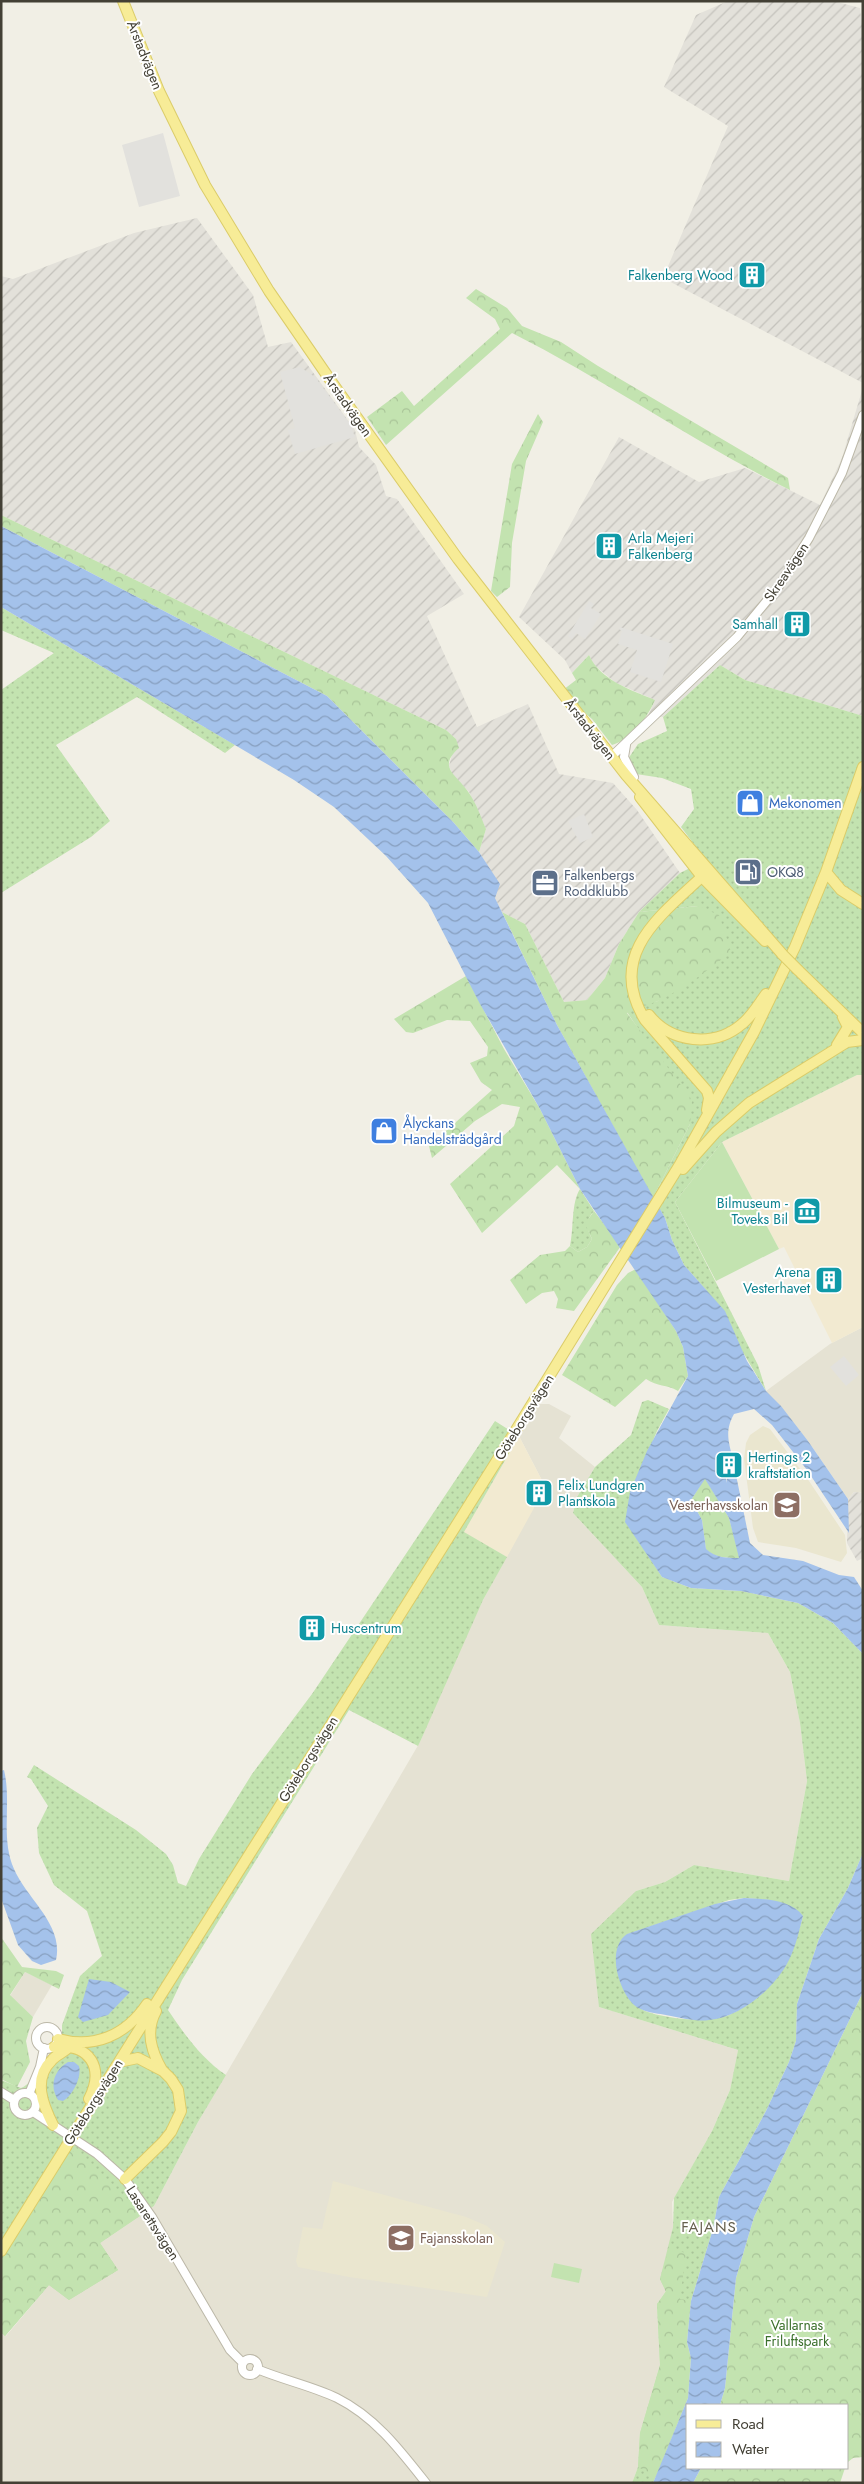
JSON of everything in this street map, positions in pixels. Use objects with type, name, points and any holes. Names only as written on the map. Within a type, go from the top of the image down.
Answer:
[{"type":"main road","name":"Årstadvägen","points":[[123,1],[159,91],[194,163],[226,222],[269,291],[458,559],[611,757],[654,806],[705,874]]},
{"type":"main road","points":[[664,1191],[754,1032],[780,978],[826,872],[863,768]]},
{"type":"main road","name":"Årstadvägen","points":[[626,775],[659,825],[705,874],[752,929],[783,955],[835,1006],[860,1026]]},
{"type":"main road","points":[[826,872],[842,890],[863,904]]},
{"type":"main road","points":[[698,1132],[708,1107],[709,1098],[706,1091],[646,1020],[631,985],[634,958],[641,939],[657,919],[705,874]]},
{"type":"main road","points":[[637,1001],[658,1024],[675,1034],[693,1039],[714,1038],[725,1035],[743,1024],[780,978]]},
{"type":"main road","points":[[831,1051],[838,1044],[848,1027],[845,1019],[835,1006]]},
{"type":"main road","points":[[664,1191],[705,1144],[731,1118],[771,1088],[831,1051],[852,1040],[863,1040]]},
{"type":"main road","name":"Göteborgsvägen","points":[[1,2251],[55,2164],[64,2145],[119,2062],[664,1191]]},
{"type":"main road","points":[[163,2071],[151,2044],[149,2030],[161,2001],[199,1941],[198,1934]]},
{"type":"main road","points":[[52,2044],[88,2043],[103,2040],[117,2033],[142,2012],[169,1969],[180,1963]]},
{"type":"main road","points":[[52,2044],[86,2054],[96,2071],[93,2091],[76,2126]]},
{"type":"main road","points":[[53,2125],[41,2099],[42,2077],[52,2059],[68,2048]]},
{"type":"main road","points":[[119,2062],[138,2058],[163,2071],[178,2090],[181,2111],[178,2121],[163,2142],[125,2180]]},
{"type":"street","name":"Skreavägen","points":[[611,757],[626,745],[741,632],[779,586],[809,538],[842,473],[863,415]]},
{"type":"street","points":[[626,745],[625,764],[654,806]]},
{"type":"street","points":[[29,2094],[52,2044]]},
{"type":"street","name":"Lasarettsvägen","points":[[1,2092],[14,2100],[14,2106],[18,2113],[26,2115],[33,2112],[97,2154],[125,2180],[156,2225],[230,2350],[243,2362],[253,2360],[257,2365],[257,2369],[337,2398],[361,2412],[393,2441],[426,2483]]},
{"type":"street","points":[[14,2100],[21,2093],[29,2094],[36,2101],[33,2112]]},
{"type":"shaded area","points":[[728,1],[833,1],[860,8],[863,36],[863,383],[663,278],[728,126],[664,87],[696,15]]},
{"type":"shaded area","points":[[163,133],[180,196],[139,207],[122,145]]},
{"type":"shaded area","points":[[197,218],[253,295],[268,347],[291,342],[355,430],[359,447],[376,465],[386,496],[397,499],[464,594],[427,616],[477,727],[528,704],[559,774],[613,783],[637,810],[680,873],[639,912],[619,944],[605,978],[587,1000],[564,1002],[525,924],[502,912],[495,898],[493,874],[479,852],[486,829],[469,792],[453,776],[449,766],[456,739],[446,730],[1,515],[1,276],[13,279],[134,233]]},
{"type":"shaded area","points":[[300,367],[315,377],[350,424],[355,437],[295,454],[288,430],[295,428],[280,372]]},
{"type":"shaded area","points":[[863,387],[863,716],[745,680],[720,665],[663,717],[648,716],[655,700],[616,683],[594,665],[589,655],[572,673],[565,660],[519,617],[619,437],[699,482],[745,468],[820,505],[842,458]]},
{"type":"shaded area","points":[[589,601],[594,604],[591,608],[601,614],[585,639],[576,633],[572,639],[568,636]]},
{"type":"shaded area","points":[[620,627],[673,644],[661,682],[630,672],[637,650],[618,644],[622,631],[619,629]]},
{"type":"shaded area","points":[[584,814],[593,837],[580,843],[568,821]]},
{"type":"shaded area","points":[[857,1075],[863,1075],[863,1327],[832,1343],[784,1247],[779,1249],[722,1142]]},
{"type":"shaded area","points":[[863,1327],[863,1493],[854,1492],[848,1499],[808,1441],[766,1391],[830,1344]]},
{"type":"shaded area","points":[[844,1356],[859,1375],[846,1386],[830,1367]]},
{"type":"shaded area","points":[[539,1404],[549,1404],[571,1416],[559,1438],[595,1467],[577,1497],[573,1513],[642,1587],[659,1625],[768,1633],[790,1672],[800,1723],[807,1781],[789,1881],[694,1865],[665,1882],[636,1891],[599,2007],[738,2050],[730,2090],[712,2131],[672,2202],[673,2227],[669,2248],[666,2291],[657,2304],[660,2365],[640,2433],[638,2467],[632,2483],[1,2483],[1,2332],[6,2336],[49,2285],[100,2243],[154,2206],[198,2122],[420,1742],[452,1666],[483,1600],[513,1545],[532,1500],[548,1492],[519,1436]]},
{"type":"shaded area","name":"Vesterhavsskolan","points":[[763,1426],[770,1429],[809,1481],[845,1535],[847,1553],[841,1562],[796,1548],[758,1542],[753,1528],[744,1459],[746,1443],[750,1435]]},
{"type":"shaded area","points":[[519,1436],[548,1492],[532,1500],[534,1508],[507,1557],[463,1532]]},
{"type":"shaded area","points":[[854,1492],[863,1493],[863,1558],[857,1561],[847,1543],[848,1499]]},
{"type":"shaded area","points":[[25,1972],[52,1985],[33,2017],[10,1996]]},
{"type":"shaded area","name":"Fajansskolan","points":[[333,2181],[466,2217],[487,2226],[505,2242],[487,2297],[349,2277],[298,2267],[296,2261],[303,2227],[322,2229]]},
{"type":"green space","points":[[476,289],[507,308],[522,326],[561,342],[598,366],[788,478],[790,490],[755,472],[582,371],[512,333],[386,445],[367,417],[402,391],[414,406],[500,329],[495,319],[466,298]]},
{"type":"green space","points":[[538,414],[543,422],[526,461],[512,543],[510,587],[497,597],[491,591],[512,464]]},
{"type":"green space","points":[[1,515],[446,730],[456,739],[459,748],[449,761],[451,771],[472,797],[486,829],[479,852],[454,823],[327,696],[1,526]]},
{"type":"green space","points":[[1,607],[235,745],[225,753],[137,697],[56,745],[110,821],[91,837],[1,893],[1,690],[54,653],[1,630]]},
{"type":"green space","points":[[589,655],[594,664],[608,678],[655,700],[648,714],[638,727],[626,738],[612,745],[592,719],[575,705],[563,690],[576,680],[572,673]]},
{"type":"green space","points":[[720,665],[745,680],[863,716],[863,1075],[857,1075],[722,1142],[675,1202],[758,1365],[766,1391],[706,1290],[684,1265],[672,1240],[665,1218],[653,1198],[690,1124],[641,1033],[627,1012],[643,1004],[658,1001],[698,906],[639,912],[680,873],[706,860],[681,827],[694,809],[691,789],[662,778],[636,774],[628,759],[638,744],[667,731],[663,717]]},
{"type":"green space","points":[[698,906],[719,915],[731,952],[679,990],[627,1013],[692,1100],[690,1124],[653,1198],[557,1025],[502,912],[525,924],[564,1002],[587,1000],[605,978],[619,944],[639,912]]},
{"type":"green space","points":[[466,976],[504,1049],[540,1109],[580,1189],[557,1165],[482,1233],[450,1184],[514,1126],[520,1107],[502,1104],[475,1121],[432,1158],[429,1146],[492,1090],[481,1082],[470,1063],[487,1056],[488,1047],[470,1021],[447,1020],[413,1033],[406,1032],[394,1019]]},
{"type":"green space","points":[[722,1142],[779,1249],[716,1281],[675,1202]]},
{"type":"green space","points":[[580,1189],[594,1211],[589,1218],[588,1224],[592,1239],[587,1247],[578,1252],[570,1246],[575,1201]]},
{"type":"green space","points":[[594,1211],[621,1246],[574,1311],[556,1308],[558,1299],[554,1291],[542,1293],[526,1304],[510,1280],[540,1255],[565,1251],[570,1246],[578,1252],[587,1247],[592,1239],[585,1224]]},
{"type":"green space","points":[[636,1269],[676,1331],[683,1347],[688,1376],[678,1391],[646,1379],[615,1407],[562,1375],[617,1285],[628,1273]]},
{"type":"green space","points":[[648,1400],[669,1409],[657,1431],[642,1467],[648,1555],[662,1577],[691,1588],[741,1591],[798,1603],[833,1623],[863,1654],[863,1853],[848,1888],[819,1939],[797,2004],[796,2041],[789,2062],[766,2111],[719,2197],[713,2229],[691,2301],[663,2460],[653,2483],[632,2483],[638,2467],[640,2433],[660,2365],[657,2304],[666,2291],[660,2279],[673,2227],[674,2198],[712,2131],[730,2090],[738,2050],[599,2007],[591,1934],[636,1891],[665,1882],[694,1865],[789,1881],[807,1781],[800,1723],[790,1672],[768,1633],[659,1625],[642,1587],[573,1513],[577,1497],[595,1467],[631,1435],[642,1402]],"holes":[[[744,1898],[770,1900],[803,1916],[793,1947],[779,1974],[770,1986],[746,2006],[731,2014],[712,2019],[676,2018],[645,2011],[635,2004],[626,1992],[622,1985],[618,1967],[628,1934],[729,1900]]]},
{"type":"green space","points":[[495,1421],[519,1436],[464,1532],[507,1557],[483,1600],[418,1746],[349,1710],[182,1980],[168,2010],[201,2054],[226,2075],[198,2122],[154,2206],[100,2243],[118,2270],[69,2300],[49,2285],[5,2336],[1,2332],[1,2080],[21,2088],[27,2085],[37,2074],[62,2041],[62,2025],[80,1976],[102,1956],[87,1911],[54,1885],[39,1853],[37,1828],[48,1806],[31,1779],[27,1777],[34,1765],[136,1830],[166,1854],[173,1865],[178,1883],[186,1886],[199,1859],[252,1774],[312,1694]]},
{"type":"green space","points":[[705,1478],[729,1518],[740,1558],[726,1558],[706,1550],[702,1520],[691,1500]]},
{"type":"green space","points":[[1,1937],[22,1967],[56,1971],[64,1975],[59,1989],[25,1972],[10,1995],[33,2017],[26,2041],[30,2062],[17,2087],[1,2079]]},
{"type":"green space","name":"Vallarnas Friluftspark","points":[[863,1992],[863,2457],[853,2458],[849,2461],[849,2404],[720,2404],[725,2388],[736,2278],[754,2217]]},
{"type":"green space","points":[[69,2148],[110,2182],[140,2216],[100,2243],[118,2270],[69,2300],[49,2285],[5,2336],[1,2332],[1,2258]]},
{"type":"green space","points":[[669,2248],[686,2253],[680,2299],[691,2301],[687,2342],[691,2358],[688,2398],[656,2477],[638,2467],[640,2433],[660,2365],[657,2304],[666,2292],[660,2279]]},
{"type":"green space","points":[[554,2263],[582,2269],[579,2283],[551,2277]]},
{"type":"green space","points":[[700,2469],[845,2469],[840,2483],[693,2483]]},
{"type":"water","points":[[1,526],[327,696],[454,823],[479,852],[500,884],[495,898],[557,1025],[665,1218],[672,1240],[684,1265],[725,1311],[747,1361],[766,1391],[781,1406],[808,1441],[848,1499],[849,1533],[807,1470],[772,1425],[754,1409],[734,1414],[728,1431],[733,1459],[723,1461],[727,1483],[727,1470],[732,1469],[733,1475],[736,1475],[750,1543],[763,1555],[803,1561],[839,1575],[854,1577],[863,1591],[863,1654],[833,1623],[798,1603],[741,1591],[691,1588],[662,1577],[625,1522],[630,1492],[647,1451],[688,1376],[683,1347],[676,1331],[580,1189],[540,1109],[480,1004],[428,903],[386,856],[334,807],[294,780],[1,607]],"holes":[[[705,1479],[729,1518],[739,1558],[718,1556],[706,1549],[702,1520],[691,1500]]]},
{"type":"water","points":[[4,1770],[10,1857],[20,1880],[50,1924],[55,1935],[57,1947],[56,1960],[41,1965],[32,1961],[18,1945],[1,1898],[1,1771]]},
{"type":"water","points":[[863,1853],[863,1992],[754,2217],[736,2278],[725,2388],[720,2404],[686,2404],[686,2469],[700,2469],[693,2483],[653,2483],[688,2398],[691,2358],[687,2342],[691,2301],[713,2229],[719,2197],[766,2111],[789,2062],[796,2041],[797,2004],[819,1939],[848,1888]]},
{"type":"water","points":[[744,1898],[784,1903],[798,1910],[803,1916],[789,1960],[766,1990],[733,2014],[704,2020],[690,2020],[650,2012],[640,2009],[632,2003],[622,1987],[616,1967],[617,1948],[627,1934],[715,1904]]},
{"type":"water","points":[[89,1979],[111,1982],[130,1992],[108,2015],[83,2022],[78,2017]]},
{"type":"water","points":[[68,2062],[74,2062],[79,2066],[80,2070],[73,2090],[63,2101],[58,2100],[55,2095],[54,2079],[59,2069]]},
{"type":"place","name":"Falkenberg Wood","points":[[752,275]]},
{"type":"place","name":"Arla Mejeri Falkenberg","points":[[609,546]]},
{"type":"place","name":"Samhall","points":[[797,624]]},
{"type":"place","name":"Mekonomen","points":[[750,803]]},
{"type":"place","name":"OKQ8","points":[[748,872]]},
{"type":"place","name":"Falkenbergs Roddklubb","points":[[545,883]]},
{"type":"place","name":"Ålyckans Handelsträdgård","points":[[384,1131]]},
{"type":"place","name":"Bilmuseum - Toveks Bil","points":[[807,1211]]},
{"type":"place","name":"Arena Vesterhavet","points":[[829,1280]]},
{"type":"place","name":"Hertings 2 kraftstation","points":[[729,1465]]},
{"type":"place","name":"Felix Lundgren Plantskola","points":[[539,1493]]},
{"type":"place","name":"Vesterhavsskolan","points":[[787,1505]]},
{"type":"place","name":"Huscentrum","points":[[312,1628]]},
{"type":"place","name":"Fajansskolan","points":[[401,2238]]},
{"type":"district","name":"FAJANS","points":[[709,2227]]}]
